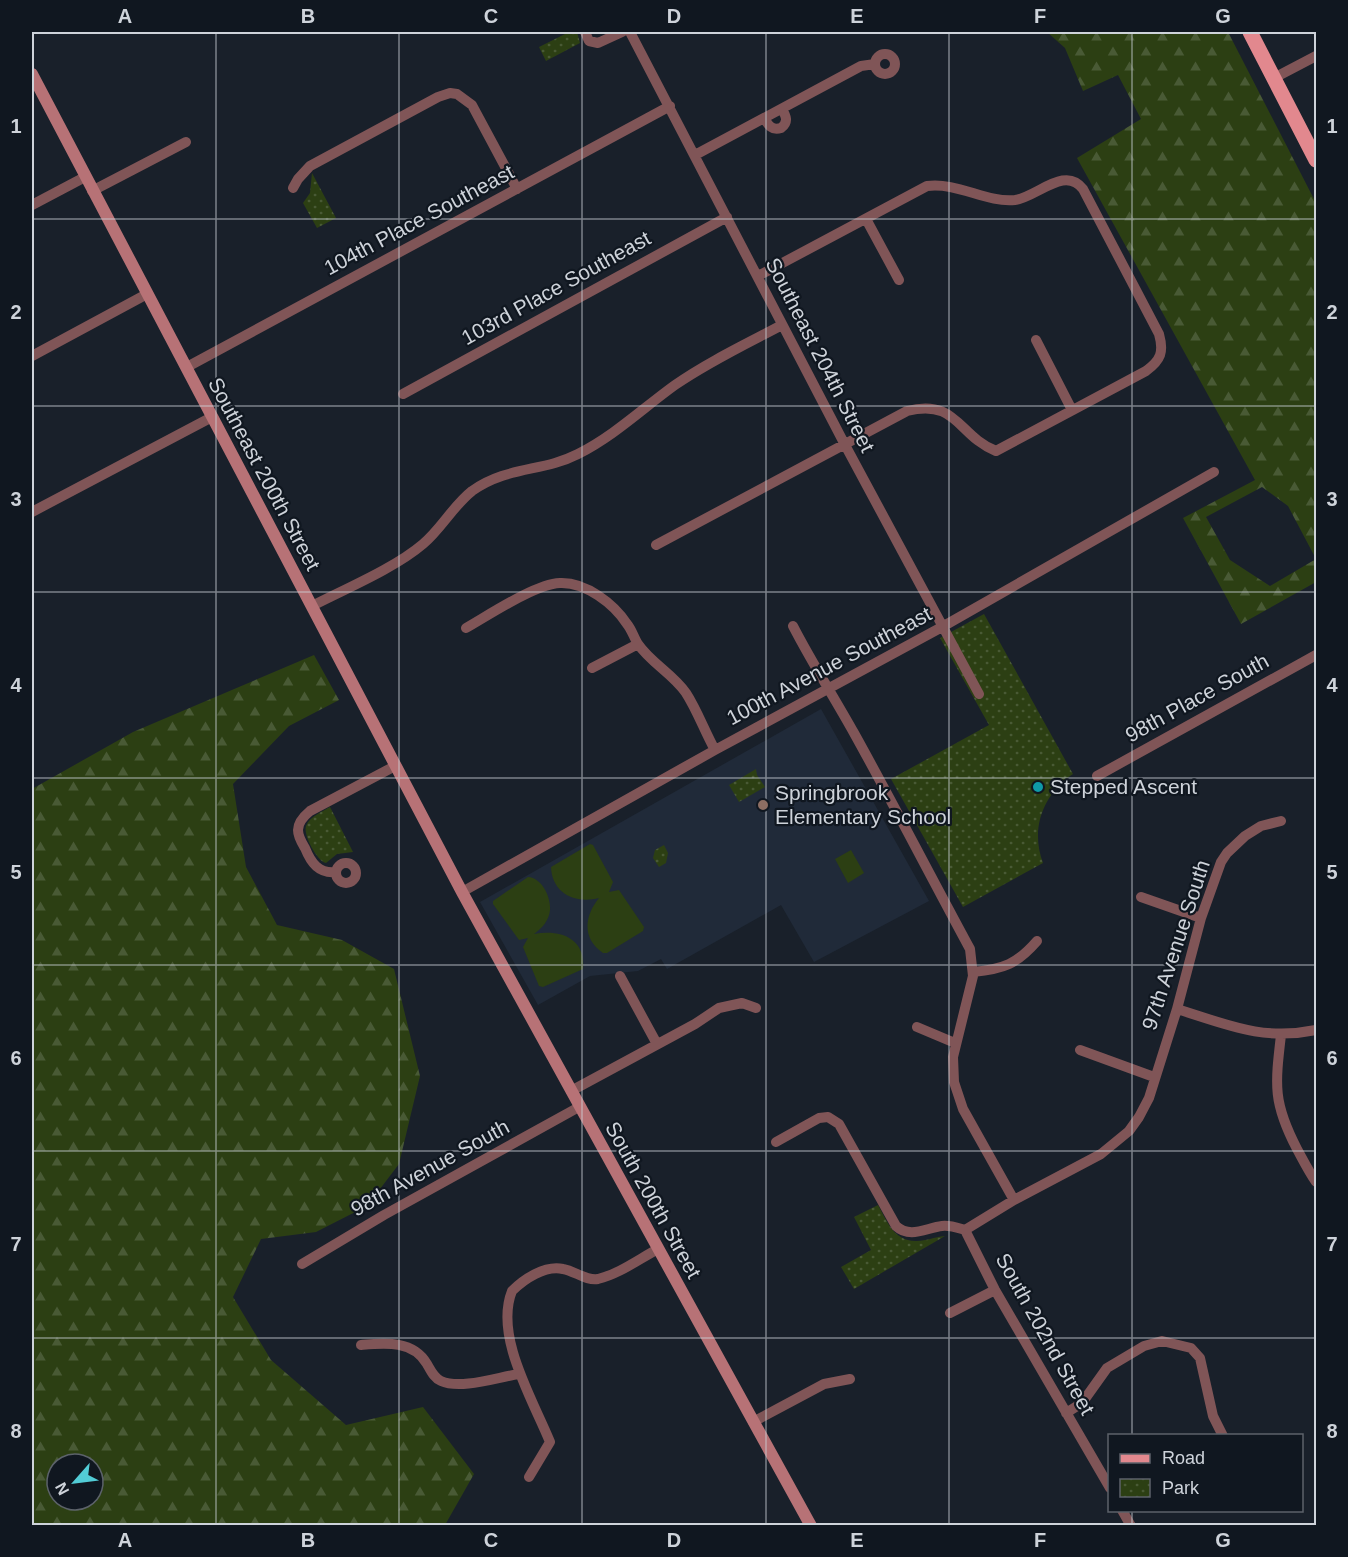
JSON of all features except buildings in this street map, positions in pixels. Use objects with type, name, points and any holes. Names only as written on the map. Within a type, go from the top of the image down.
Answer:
[{"type":"main road","points":[[1250,32],[1317,160]]},
{"type":"street","points":[[585,32],[589,40],[598,43],[621,32]]},
{"type":"street","name":"Southeast 204th Street","points":[[630,32],[844,443],[979,694]]},
{"type":"street","points":[[1274,78],[1317,56]]},
{"type":"street","points":[[694,155],[861,66],[875,64]]},
{"type":"street","name":"Southeast 200th Street","points":[[32,74],[462,892]]},
{"type":"street","points":[[292,188],[297,179],[310,166],[438,97],[450,93],[457,94],[472,105],[517,189]]},
{"type":"street","name":"104th Place Southeast","points":[[187,368],[670,106]]},
{"type":"street","points":[[764,118],[770,127],[781,128],[786,122],[782,108]]},
{"type":"street","points":[[93,191],[186,142]]},
{"type":"street","points":[[32,205],[85,177]]},
{"type":"street","points":[[656,545],[844,443],[907,411],[921,407],[939,409],[950,414],[984,446],[996,451],[1146,371],[1155,365],[1161,356],[1163,347],[1159,334],[1083,189],[1078,182],[1073,180],[1055,182],[1016,200],[1004,200],[948,186],[927,186],[758,276]]},
{"type":"street","name":"103rd Place Southeast","points":[[403,394],[727,217]]},
{"type":"street","points":[[866,219],[898,280]]},
{"type":"street","points":[[32,356],[147,294]]},
{"type":"street","points":[[312,606],[400,560],[421,546],[471,492],[505,474],[550,465],[597,444],[691,375],[782,325]]},
{"type":"street","points":[[1036,340],[1072,410]]},
{"type":"street","points":[[32,513],[212,417]]},
{"type":"street","name":"100th Avenue Southeast","points":[[462,892],[715,750],[942,627],[1214,472]]},
{"type":"street","points":[[466,628],[533,591],[548,585],[574,584],[613,607],[628,625],[638,644],[686,694],[715,750]]},
{"type":"street","points":[[793,626],[818,673],[830,688],[970,949],[973,972],[971,990],[956,1043],[952,1071],[957,1095],[963,1109],[1014,1200]]},
{"type":"street","points":[[592,668],[638,644]]},
{"type":"street","name":"98th Place South","points":[[1097,776],[1317,656]]},
{"type":"street","points":[[336,872],[323,871],[311,862],[299,837],[298,830],[302,818],[310,811],[395,766]]},
{"type":"street","name":"97th Avenue South","points":[[965,1230],[1014,1200],[1101,1154],[1129,1131],[1149,1098],[1177,1009],[1201,918],[1221,862],[1227,853],[1261,825],[1281,821]]},
{"type":"street","name":"South 200th Street","points":[[462,892],[811,1526]]},
{"type":"street","points":[[1141,897],[1201,918]]},
{"type":"street","points":[[973,972],[994,970],[1014,963],[1025,955],[1037,941]]},
{"type":"street","points":[[620,976],[657,1044]]},
{"type":"street","points":[[571,1091],[695,1024],[719,1008],[742,1003],[756,1008]]},
{"type":"street","points":[[1177,1009],[1249,1032],[1281,1035],[1317,1030]]},
{"type":"street","points":[[916,1027],[956,1043]]},
{"type":"street","points":[[1281,1035],[1276,1072],[1280,1111],[1289,1133],[1317,1182]]},
{"type":"street","points":[[1080,1050],[1154,1077]]},
{"type":"street","name":"98th Avenue South","points":[[302,1264],[384,1215],[579,1107]]},
{"type":"street","points":[[776,1142],[819,1118],[828,1117],[839,1124],[896,1226],[901,1230],[917,1232],[946,1226],[965,1230]]},
{"type":"street","name":"South 202nd Street","points":[[965,1230],[995,1290],[1108,1485]]},
{"type":"street","points":[[529,1477],[550,1442],[519,1374],[507,1312],[512,1291],[538,1273],[550,1269],[562,1268],[589,1279],[597,1279],[610,1275],[658,1249]]},
{"type":"street","points":[[950,1313],[995,1290]]},
{"type":"street","points":[[1066,1413],[1082,1403],[1107,1368],[1144,1347],[1162,1341],[1182,1345],[1196,1352],[1203,1363],[1213,1416],[1222,1434]]},
{"type":"street","points":[[361,1345],[389,1342],[404,1346],[419,1354],[431,1373],[440,1381],[452,1384],[519,1374]]},
{"type":"street","points":[[753,1422],[824,1384],[850,1379]]},
{"type":"street","points":[[1123,1512],[1131,1526]]},
{"type":"shaded area","name":"Springbrook Elementary School","points":[[821,709],[929,901],[814,962],[781,905],[667,969],[661,959],[638,971],[590,976],[538,1005],[480,902]]},
{"type":"green space","points":[[569,32],[577,32],[580,43],[546,61],[539,47]]},
{"type":"green space","points":[[1047,32],[1228,32],[1316,203],[1316,559],[1316,582],[1241,624],[1183,518],[1255,480],[1077,158],[1141,119],[1118,75],[1083,91],[1065,48]],"holes":[[[1262,487],[1288,506],[1316,559],[1270,586],[1230,560],[1206,517]]]},
{"type":"green space","points":[[312,173],[336,218],[317,228],[303,203],[310,193]]},
{"type":"green space","points":[[984,614],[1073,774],[1054,792],[1042,813],[1038,838],[1043,863],[963,907],[891,779],[989,725],[940,638]]},
{"type":"green space","points":[[314,655],[339,700],[289,726],[233,784],[246,867],[277,925],[342,940],[394,969],[420,1076],[399,1164],[367,1206],[316,1232],[261,1239],[233,1297],[271,1360],[346,1425],[423,1407],[474,1474],[445,1525],[32,1525],[32,789],[133,732]]},
{"type":"green space","points":[[756,769],[765,787],[739,802],[729,785]]},
{"type":"green space","points":[[330,807],[353,852],[337,854],[326,863],[315,853],[309,841],[306,826],[316,815]]},
{"type":"green space","points":[[590,844],[593,845],[613,882],[609,892],[619,890],[644,927],[643,931],[607,953],[603,953],[596,947],[588,933],[588,919],[599,898],[582,899],[567,895],[556,884],[552,876],[551,867]]},
{"type":"green space","points":[[664,845],[668,853],[666,863],[659,867],[653,858],[655,850]]},
{"type":"green space","points":[[851,850],[864,873],[848,883],[835,859]]},
{"type":"green space","points":[[528,877],[541,884],[550,905],[547,921],[534,934],[553,933],[569,938],[576,943],[583,958],[583,969],[543,987],[539,986],[523,947],[528,938],[519,940],[493,904],[493,901]]},
{"type":"green space","points":[[878,1205],[888,1224],[902,1238],[917,1241],[945,1236],[854,1289],[841,1267],[871,1250],[854,1217]]},
{"type":"place","name":"Stepped Ascent","points":[[1038,787]]},
{"type":"place","name":"Springbrook Elementary School","points":[[763,805]]}]
